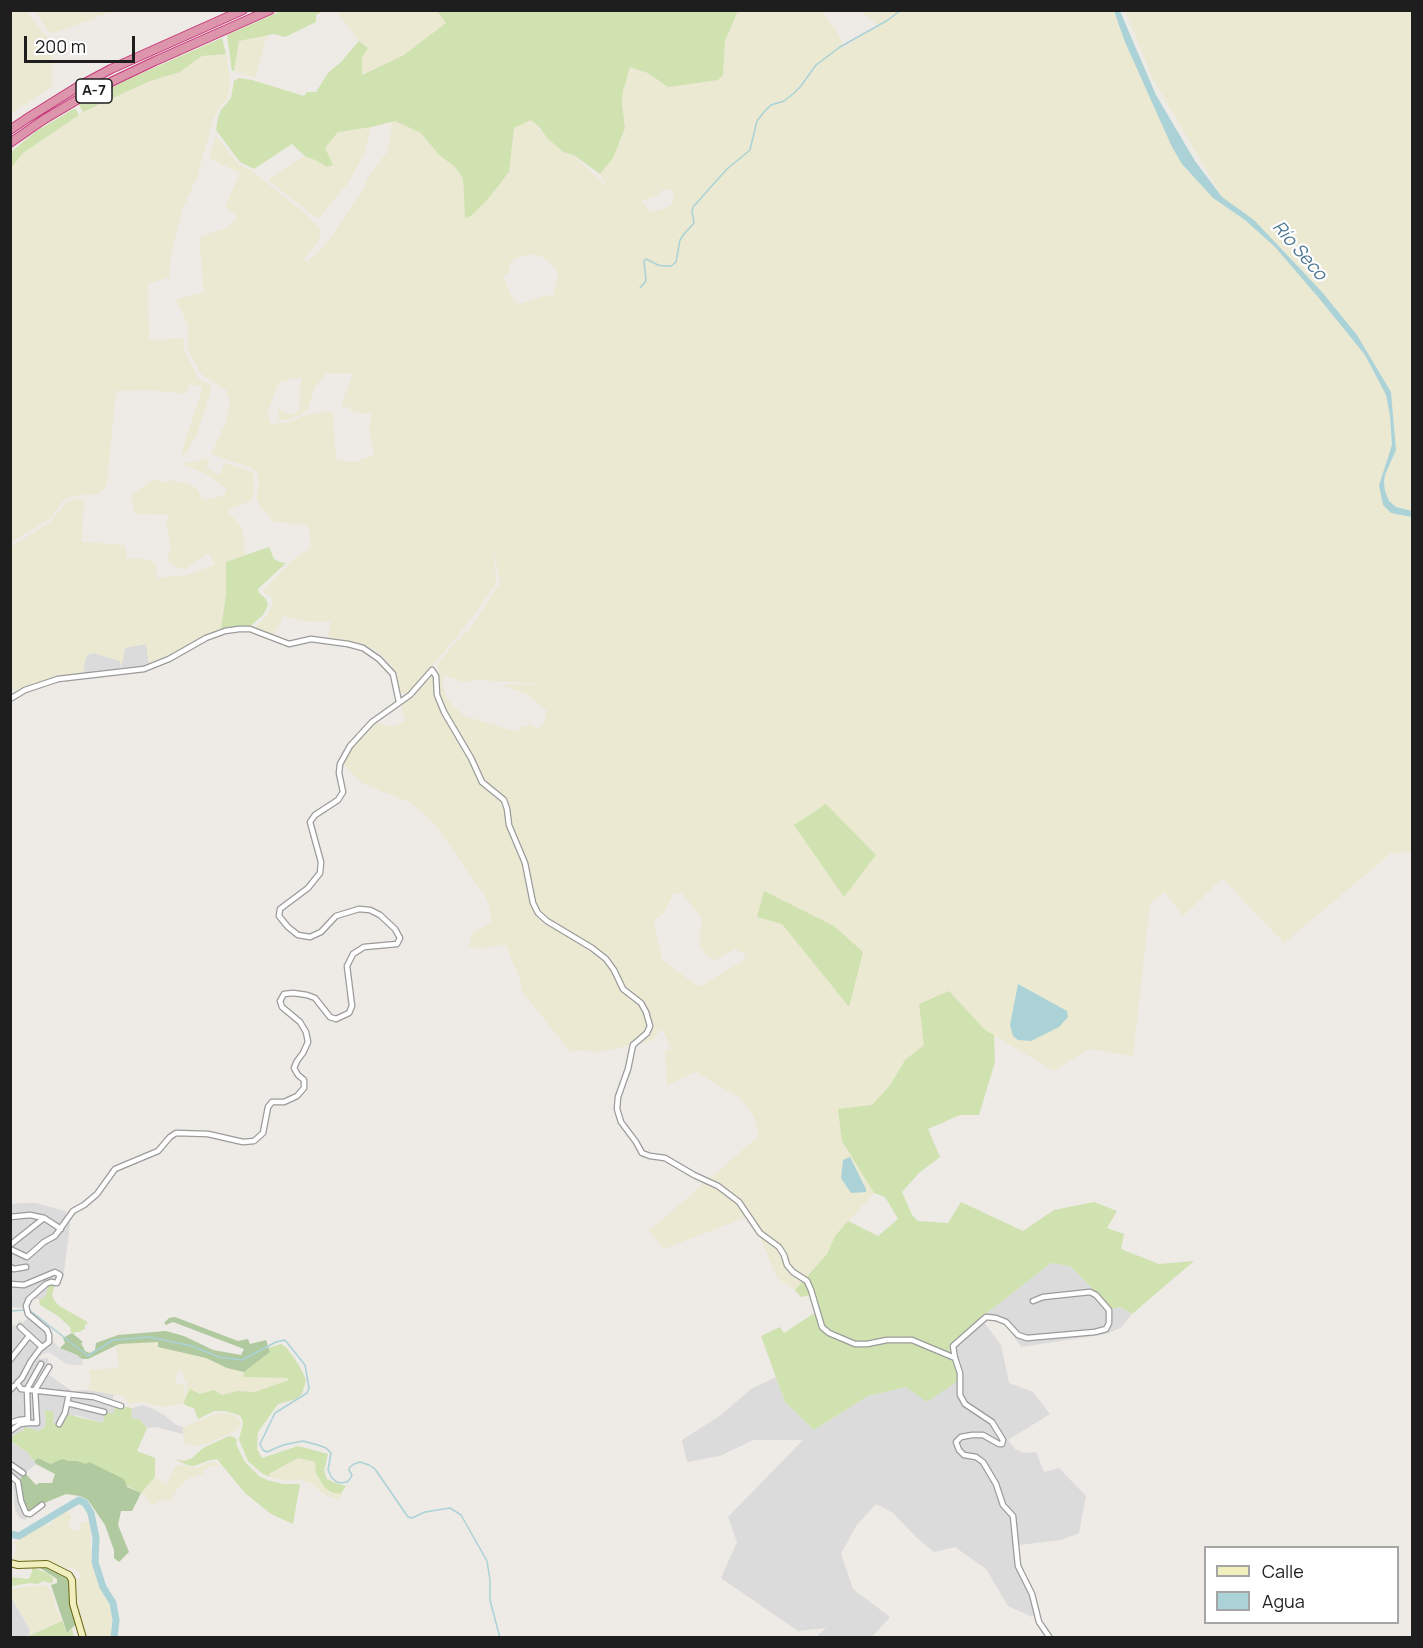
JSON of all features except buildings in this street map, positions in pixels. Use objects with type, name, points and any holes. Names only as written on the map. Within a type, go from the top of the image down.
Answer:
[{"type":"highway","name":"A-7","points":[[10,130],[26,118],[111,69],[243,10]]},
{"type":"highway","name":"A-7","points":[[10,143],[43,120],[98,89],[270,10]]},
{"type":"street","points":[[10,699],[25,690],[58,680],[144,669],[169,659],[206,638],[225,631],[250,629],[289,644],[311,639],[363,648],[379,659],[393,674],[399,702]]},
{"type":"street","points":[[44,1218],[10,1247],[27,1257],[44,1242],[55,1236],[73,1210],[84,1205],[97,1194],[115,1169],[158,1151],[176,1133],[208,1134],[243,1142],[254,1141],[263,1133],[268,1107],[272,1102],[284,1102],[297,1096],[304,1088],[304,1080],[294,1068],[308,1042],[306,1032],[300,1022],[282,1007],[280,1001],[284,994],[293,993],[315,998],[324,1012],[336,1019],[349,1013],[352,1006],[347,966],[353,954],[364,947],[397,944],[400,938],[395,929],[380,915],[370,910],[359,909],[336,916],[321,932],[310,937],[298,935],[279,916],[280,909],[308,888],[320,873],[321,862],[310,822],[315,815],[338,800],[343,792],[339,772],[340,764],[350,746],[372,722],[411,695],[432,670],[436,676],[437,695],[444,712],[483,782],[504,800],[509,825],[525,863],[533,903],[538,913],[606,959],[623,989],[641,1003],[646,1012],[650,1026],[647,1034],[633,1045],[628,1069],[618,1097],[617,1109],[621,1122],[642,1153],[665,1158],[694,1176],[718,1186],[739,1202],[760,1233],[779,1247],[792,1272],[807,1281],[812,1290],[822,1327],[830,1333],[855,1344],[912,1340],[955,1358]]},
{"type":"street","points":[[10,1217],[30,1215],[44,1218],[61,1229]]},
{"type":"street","points":[[10,1267],[14,1269],[26,1267]]},
{"type":"street","points":[[10,1284],[24,1285],[53,1272],[59,1273],[60,1279],[57,1283],[46,1284],[29,1299],[26,1306],[28,1314],[47,1330],[49,1342],[31,1361],[17,1383],[21,1389],[94,1397],[121,1406]]},
{"type":"street","points":[[1033,1301],[1043,1297],[1090,1292],[1096,1294],[1109,1310],[1109,1323],[1106,1329],[1095,1332],[1027,1338],[1018,1335],[1006,1322],[986,1317],[953,1346],[960,1373],[960,1395],[965,1404],[992,1422],[1003,1440],[1002,1444],[999,1444],[983,1435],[972,1435],[961,1437],[956,1442],[964,1455],[976,1457],[983,1462],[996,1484],[1003,1505],[1013,1516],[1018,1566],[1032,1594],[1039,1622],[1050,1638]]},
{"type":"street","points":[[20,1327],[42,1347]]},
{"type":"street","points":[[10,1360],[29,1336]]},
{"type":"street","points":[[28,1421],[27,1389],[42,1364]]},
{"type":"street","points":[[10,1423],[19,1420],[37,1423],[34,1390],[49,1368]]},
{"type":"street","points":[[59,1424],[65,1413],[69,1394]]},
{"type":"street","points":[[67,1403],[104,1412]]},
{"type":"street","points":[[10,1431],[28,1421]]},
{"type":"street","points":[[10,1464],[23,1473]]},
{"type":"street","points":[[10,1475],[18,1482],[21,1501],[26,1513],[30,1514],[42,1505]]},
{"type":"street","points":[[10,1563],[46,1564],[69,1575],[72,1580],[73,1604],[83,1638]]},
{"type":"shaded area","points":[[11,10],[29,11],[30,16],[47,37],[51,54],[53,86],[11,113]]},
{"type":"shaded area","points":[[36,11],[117,11],[52,33],[45,27]]},
{"type":"shaded area","points":[[336,11],[437,11],[447,23],[404,55],[361,75],[362,58],[368,48],[359,41]]},
{"type":"shaded area","points":[[738,11],[823,11],[835,27],[844,47],[878,26],[861,11],[1114,11],[1125,42],[1172,147],[1182,164],[1213,198],[1245,220],[1275,247],[1365,355],[1386,395],[1390,416],[1392,445],[1379,484],[1391,513],[1412,517],[1412,852],[1391,853],[1284,943],[1222,878],[1182,917],[1180,911],[1164,892],[1150,904],[1133,1056],[1088,1049],[1054,1071],[985,1030],[949,991],[924,1045],[905,1060],[891,1084],[842,1141],[874,1193],[835,1236],[827,1254],[795,1290],[777,1278],[751,1215],[664,1249],[649,1231],[759,1136],[753,1115],[739,1097],[696,1072],[667,1085],[665,1050],[671,1049],[664,1032],[660,1029],[654,1040],[595,1053],[585,1050],[571,1052],[522,992],[520,979],[507,946],[503,944],[484,949],[469,946],[473,932],[492,922],[487,899],[434,823],[411,803],[362,783],[342,763],[355,743],[375,722],[391,727],[406,721],[400,703],[414,695],[430,676],[439,673],[438,664],[471,628],[500,583],[494,550],[496,584],[467,624],[410,693],[403,694],[399,691],[398,680],[392,666],[373,647],[369,649],[352,642],[328,637],[331,622],[301,621],[283,616],[273,636],[254,628],[267,616],[272,605],[272,599],[263,591],[296,557],[311,546],[308,525],[274,522],[256,498],[259,487],[255,470],[211,454],[226,423],[230,400],[226,390],[201,374],[188,349],[188,325],[176,300],[204,292],[199,237],[226,228],[237,219],[235,214],[225,207],[240,173],[209,158],[216,136],[238,164],[249,169],[308,216],[320,229],[319,241],[303,259],[307,263],[333,236],[363,190],[369,176],[387,152],[392,129],[391,122],[394,121],[421,133],[439,155],[454,166],[463,178],[466,218],[509,172],[514,128],[531,120],[547,138],[563,152],[574,156],[606,186],[600,174],[613,158],[625,129],[623,91],[630,67],[648,73],[669,87],[723,74],[725,41]],"holes":[[[670,189],[674,194],[672,205],[651,212],[641,201],[660,194],[660,191]],[[533,254],[545,258],[558,274],[553,296],[546,295],[520,304],[516,302],[503,276],[509,273],[509,264],[515,258]],[[326,373],[353,373],[341,406],[348,407],[353,412],[372,414],[369,431],[374,454],[356,462],[336,460],[333,413],[305,415],[286,423],[271,424],[267,413],[279,382],[301,377],[299,411],[291,415],[278,409],[279,420],[287,420],[307,410],[315,387]],[[441,674],[463,682],[480,680],[547,684],[501,685],[527,694],[547,711],[544,722],[539,729],[529,724],[516,732],[465,716],[452,706],[446,696],[442,682],[445,680]],[[764,891],[799,909],[848,1006],[782,924]],[[682,893],[701,917],[700,948],[714,961],[735,949],[744,954],[746,959],[699,987],[662,960],[654,923],[657,917],[664,913],[673,894]]]},
{"type":"shaded area","points":[[1125,11],[1412,11],[1412,511],[1396,507],[1389,501],[1385,491],[1385,475],[1396,450],[1391,392],[1357,335],[1322,292],[1288,257],[1222,197],[1153,79]]},
{"type":"shaded area","points":[[267,35],[255,78],[234,71],[239,41]]},
{"type":"shaded area","points":[[226,54],[230,80],[228,98],[219,108],[213,120],[197,177],[183,207],[172,249],[169,277],[148,284],[149,341],[183,338],[184,350],[198,378],[212,386],[198,431],[186,454],[181,453],[203,387],[189,384],[186,394],[151,390],[116,391],[107,484],[103,490],[97,494],[73,496],[64,500],[49,519],[11,542],[11,168],[23,153],[85,111],[150,81],[180,72],[202,56]]},
{"type":"shaded area","points":[[371,127],[364,154],[348,183],[318,219],[268,180],[305,156],[327,167],[332,165],[325,148],[338,132]]},
{"type":"shaded area","points":[[210,458],[206,468],[220,475],[224,463],[252,472],[254,479],[253,500],[227,510],[243,530],[245,555],[226,562],[226,594],[221,629],[150,665],[146,644],[125,648],[121,668],[120,661],[94,653],[87,655],[84,675],[57,677],[11,691],[11,547],[50,522],[65,504],[73,499],[84,500],[82,542],[124,545],[128,559],[144,559],[156,563],[157,578],[186,575],[215,565],[209,553],[185,569],[173,567],[173,563],[167,562],[171,547],[166,525],[168,515],[136,514],[131,495],[154,479],[167,483],[170,480],[189,484],[196,488],[205,500],[219,497],[227,492],[225,487],[206,474],[182,464]]},
{"type":"shaded area","points":[[146,643],[149,665],[84,675],[87,654],[94,653],[120,661],[121,666],[125,648]]},
{"type":"shaded area","points":[[36,1203],[65,1211],[70,1224],[64,1272],[59,1285],[51,1284],[43,1299],[30,1299],[28,1305],[33,1317],[50,1331],[52,1341],[59,1348],[77,1355],[82,1359],[83,1364],[67,1364],[49,1352],[42,1354],[39,1358],[48,1358],[49,1375],[72,1391],[88,1390],[114,1394],[112,1401],[115,1405],[114,1413],[103,1423],[76,1415],[60,1425],[53,1424],[45,1410],[45,1427],[39,1431],[24,1428],[24,1432],[14,1444],[27,1452],[36,1464],[25,1473],[29,1515],[25,1520],[20,1518],[15,1510],[13,1485],[15,1484],[11,1481],[10,1324],[15,1326],[20,1321],[23,1323],[28,1317],[24,1308],[11,1307],[13,1293],[10,1285],[11,1204]]},
{"type":"shaded area","points":[[1051,1263],[1070,1266],[1112,1309],[1120,1307],[1132,1314],[1122,1327],[1107,1334],[1021,1347],[1005,1324],[983,1316]]},
{"type":"shaded area","points":[[981,1318],[1001,1345],[1009,1383],[1033,1392],[1050,1414],[1008,1440],[1015,1449],[1024,1453],[1036,1452],[1044,1472],[1059,1468],[1086,1496],[1079,1533],[1061,1540],[1019,1545],[1020,1563],[1036,1597],[1039,1610],[1032,1617],[1008,1606],[986,1569],[955,1547],[934,1552],[893,1513],[876,1504],[856,1526],[841,1554],[853,1589],[890,1617],[872,1637],[816,1637],[826,1628],[798,1631],[721,1578],[737,1542],[728,1517],[803,1440],[753,1440],[720,1456],[687,1462],[682,1440],[721,1415],[751,1389],[776,1377],[785,1402],[814,1430],[868,1396],[906,1387],[958,1370],[951,1352],[953,1344]]},
{"type":"shaded area","points":[[52,1341],[59,1348],[77,1355],[82,1359],[83,1364],[67,1364],[49,1352],[37,1356]]},
{"type":"shaded area","points":[[158,1342],[158,1347],[206,1358],[227,1368],[244,1372],[243,1377],[291,1380],[255,1392],[200,1394],[186,1398],[187,1383],[183,1371],[178,1371],[177,1385],[184,1384],[185,1398],[179,1404],[164,1407],[141,1402],[129,1404],[125,1397],[88,1390],[91,1376],[89,1370],[119,1368],[116,1346]]},
{"type":"shaded area","points":[[142,1405],[183,1427],[183,1434],[156,1427],[147,1428],[140,1420],[131,1418],[132,1408]]},
{"type":"shaded area","points":[[229,1413],[238,1418],[240,1422],[235,1431],[194,1447],[194,1444],[184,1445],[183,1427],[216,1414]]},
{"type":"shaded area","points":[[298,1458],[315,1462],[316,1473],[324,1487],[331,1492],[341,1494],[339,1500],[325,1495],[312,1484],[300,1479],[284,1480],[270,1477],[269,1475]]},
{"type":"shaded area","points":[[211,1462],[220,1466],[211,1466],[203,1470],[204,1473],[188,1479],[178,1488],[171,1500],[160,1501],[152,1505],[141,1493],[155,1477],[166,1485],[176,1466],[196,1468]]},
{"type":"shaded area","points":[[67,1508],[72,1518],[68,1523],[69,1529],[81,1531],[80,1523],[89,1521],[92,1560],[102,1591],[111,1607],[112,1637],[85,1637],[75,1603],[74,1580],[83,1577],[75,1569],[13,1562],[16,1547],[14,1541],[19,1540],[18,1537],[36,1530],[41,1524],[49,1526]]},
{"type":"shaded area","points":[[45,1585],[52,1592],[62,1621],[29,1635],[30,1629],[11,1596],[10,1589]]},
{"type":"shaded area","points":[[11,1597],[30,1630],[26,1637],[16,1637],[11,1634]]},
{"type":"green space","points":[[281,11],[324,11],[316,15],[316,22],[285,37],[274,34],[239,41],[234,71],[232,71],[227,35]]},
{"type":"green space","points":[[437,11],[738,11],[725,41],[723,75],[718,80],[668,87],[648,73],[630,67],[623,91],[625,128],[613,158],[600,174],[575,156],[563,152],[531,120],[514,128],[509,172],[487,200],[471,216],[465,218],[463,178],[454,166],[439,155],[421,133],[395,121],[338,132],[325,148],[333,165],[327,167],[305,156],[292,144],[254,169],[240,162],[216,130],[221,110],[231,98],[234,81],[239,78],[304,96],[307,92],[316,92],[328,73],[359,41],[368,48],[362,58],[362,75],[404,55],[446,23]]},
{"type":"green space","points":[[222,38],[226,54],[202,56],[180,72],[150,81],[83,112],[79,105],[126,80]]},
{"type":"green space","points":[[75,108],[79,115],[23,153],[11,168],[11,152],[35,132]]},
{"type":"green space","points":[[269,547],[274,559],[286,563],[258,589],[268,605],[263,615],[250,626],[221,629],[226,594],[226,562]]},
{"type":"green space","points":[[826,804],[876,855],[844,897],[794,825]]},
{"type":"green space","points":[[764,891],[834,926],[863,952],[849,1007],[782,924],[757,917]]},
{"type":"green space","points":[[949,991],[985,1030],[994,1035],[995,1062],[979,1115],[960,1115],[928,1129],[940,1157],[919,1173],[902,1192],[912,1215],[918,1221],[948,1223],[961,1202],[1023,1231],[1054,1210],[1094,1202],[1117,1211],[1107,1228],[1124,1234],[1121,1249],[1159,1264],[1194,1261],[1132,1314],[1120,1307],[1112,1309],[1070,1266],[1051,1263],[983,1316],[953,1344],[951,1352],[959,1380],[927,1402],[906,1387],[868,1396],[814,1430],[785,1402],[761,1336],[780,1327],[784,1333],[819,1310],[810,1295],[801,1297],[795,1290],[827,1254],[835,1236],[848,1221],[878,1236],[898,1219],[885,1197],[874,1193],[842,1141],[838,1109],[872,1105],[891,1084],[905,1060],[924,1045],[919,1004]]},
{"type":"green space","points":[[51,1284],[55,1285],[52,1294],[54,1300],[59,1306],[86,1321],[88,1324],[85,1324],[85,1329],[74,1334],[58,1316],[40,1305],[39,1299],[43,1299]]},
{"type":"green space","points":[[175,1317],[238,1341],[248,1339],[250,1344],[266,1340],[270,1352],[244,1372],[227,1368],[206,1358],[158,1347],[158,1342],[119,1344],[88,1359],[82,1359],[60,1348],[65,1343],[63,1338],[72,1333],[83,1342],[81,1343],[85,1351],[90,1353],[95,1350],[96,1343],[118,1335],[166,1331],[184,1336],[213,1350],[241,1355],[244,1349],[173,1322],[166,1325],[164,1323],[169,1318]]},
{"type":"green space","points":[[281,1344],[286,1347],[299,1365],[306,1380],[302,1394],[296,1399],[278,1404],[258,1432],[257,1449],[262,1458],[298,1446],[328,1454],[324,1471],[327,1479],[346,1486],[341,1494],[331,1492],[324,1487],[316,1473],[315,1462],[298,1458],[269,1474],[270,1477],[263,1474],[248,1461],[239,1440],[243,1423],[239,1415],[214,1411],[198,1419],[194,1408],[183,1403],[190,1389],[200,1394],[214,1390],[222,1395],[237,1391],[255,1392],[289,1380],[287,1378],[243,1377],[244,1372],[270,1352],[269,1348]]},
{"type":"green space","points":[[115,1405],[132,1408],[131,1418],[140,1420],[147,1428],[137,1451],[155,1458],[155,1477],[141,1493],[77,1461],[62,1459],[52,1464],[38,1458],[34,1461],[27,1452],[11,1441],[13,1436],[24,1431],[24,1427],[39,1431],[45,1427],[45,1410],[54,1412],[53,1424],[59,1425],[65,1414],[103,1423],[105,1413],[114,1413]]},
{"type":"green space","points":[[229,1436],[237,1440],[236,1444],[245,1462],[259,1476],[283,1484],[300,1484],[293,1524],[271,1514],[245,1493],[217,1459],[194,1466],[175,1459],[184,1461],[192,1458],[203,1448]]},
{"type":"green space","points":[[38,1458],[51,1464],[62,1459],[86,1464],[89,1462],[124,1479],[127,1487],[141,1493],[132,1511],[121,1511],[118,1525],[129,1552],[119,1562],[114,1558],[114,1550],[105,1525],[88,1500],[66,1494],[28,1513],[22,1499],[19,1481],[25,1473],[36,1485],[52,1483],[55,1474],[36,1464],[34,1461]]},
{"type":"green space","points":[[37,1566],[44,1566],[66,1575],[70,1581],[77,1623],[67,1633],[51,1585],[57,1583],[57,1579]]},
{"type":"green space","points":[[32,1567],[47,1573],[53,1578],[53,1582],[43,1581],[38,1584],[11,1586],[10,1577],[29,1579]]},
{"type":"green space","points":[[62,1621],[67,1633],[72,1629],[74,1637],[24,1638]]},
{"type":"water","points":[[1114,11],[1120,11],[1156,95],[1195,161],[1222,197],[1254,220],[1322,292],[1357,335],[1391,392],[1396,450],[1385,475],[1385,491],[1389,501],[1396,507],[1412,511],[1412,517],[1391,513],[1383,505],[1379,485],[1392,445],[1390,416],[1386,395],[1365,355],[1275,247],[1245,220],[1213,198],[1182,164],[1172,147],[1125,42]]},
{"type":"water","points":[[1018,984],[1067,1011],[1068,1017],[1059,1027],[1031,1041],[1018,1040],[1013,1036],[1010,1025]]},
{"type":"water","points":[[850,1157],[866,1192],[851,1193],[841,1178],[843,1160]]},
{"type":"waterway","points":[[640,288],[646,281],[644,261],[646,259],[663,266],[671,266],[676,262],[680,240],[694,223],[693,207],[727,169],[750,150],[757,121],[764,112],[771,105],[784,101],[793,94],[816,65],[840,47],[888,20],[901,10]]},
{"type":"waterway","points":[[28,1309],[88,1356],[113,1340],[149,1337],[192,1346],[219,1357],[242,1360],[276,1342],[285,1340],[305,1365],[309,1388],[307,1393],[275,1413],[260,1444],[263,1450],[267,1452],[283,1445],[303,1441],[318,1445],[331,1453],[328,1470],[332,1478],[337,1482],[347,1482],[352,1475],[350,1467],[360,1462],[369,1465],[375,1469],[408,1517],[412,1518],[425,1512],[450,1508],[461,1515],[487,1561],[490,1600],[500,1638]]},
{"type":"waterway","points":[[10,1311],[25,1310]]},
{"type":"waterway","points":[[10,1534],[19,1536],[79,1500],[85,1503],[91,1513],[96,1538],[95,1562],[103,1587],[113,1603],[116,1620],[114,1638]]},
{"type":"water label","name":"Río Seco","points":[[1299,251]]}]
